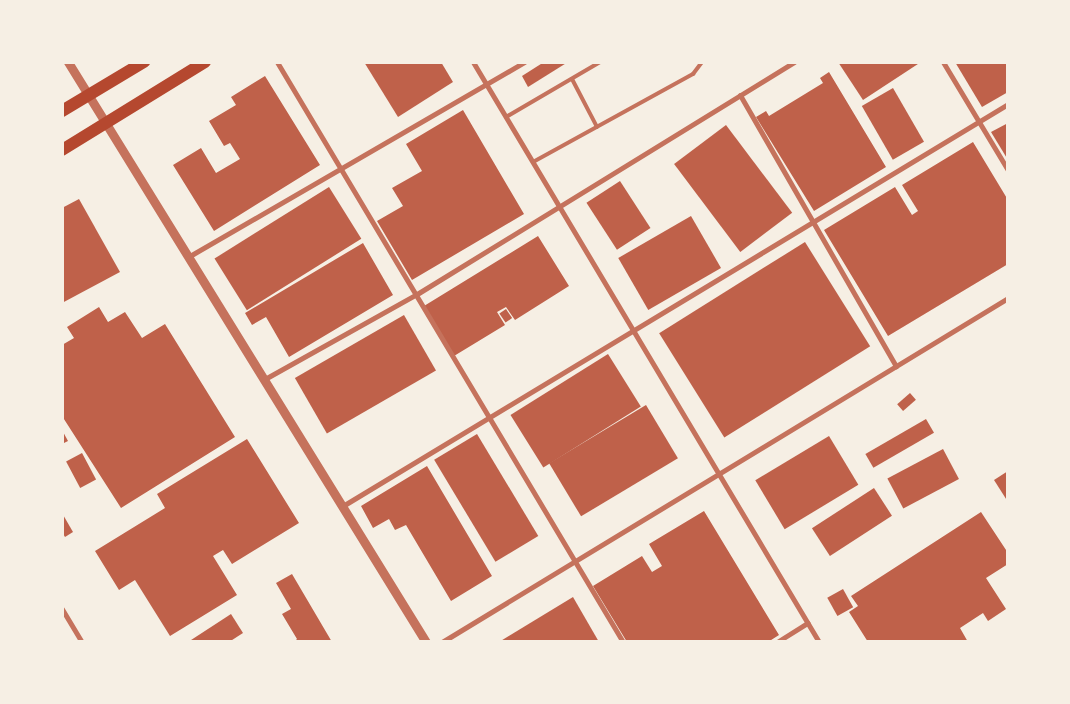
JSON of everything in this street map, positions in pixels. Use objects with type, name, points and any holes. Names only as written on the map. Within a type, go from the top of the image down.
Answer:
[{"type":"main road","points":[[62,111],[144,62]]},
{"type":"main road","points":[[62,150],[205,62]]},
{"type":"street","points":[[68,62],[186,258],[426,642]]},
{"type":"street","points":[[278,62],[339,169],[417,294],[488,417],[623,642]]},
{"type":"street","points":[[473,62],[819,642]]},
{"type":"street","points":[[186,258],[487,86],[525,62]]},
{"type":"street","points":[[262,380],[417,294],[794,62]]},
{"type":"street","points":[[943,62],[1008,170]]},
{"type":"street","points":[[740,95],[896,366]]},
{"type":"street","points":[[341,507],[978,120],[1008,104]]},
{"type":"street","points":[[442,642],[1008,298]]},
{"type":"street","points":[[62,609],[82,642]]},
{"type":"street","points":[[777,642],[808,623]]},
{"type":"lane","points":[[506,117],[600,62]]},
{"type":"lane","points":[[533,162],[694,74],[702,62]]},
{"type":"lane","points":[[572,79],[597,127]]},
{"type":"building","points":[[364,62],[441,62],[453,82],[398,117]]},
{"type":"building","points":[[544,62],[568,62],[528,87],[522,76]]},
{"type":"building","points":[[838,62],[921,62],[863,100]]},
{"type":"building","points":[[955,62],[1008,62],[1008,92],[982,107]]},
{"type":"building","points":[[829,72],[886,167],[814,211],[756,117],[766,111],[769,116],[823,83],[820,78]]},
{"type":"building","points":[[265,76],[320,165],[214,231],[173,165],[201,148],[216,173],[240,159],[230,143],[224,146],[209,121],[236,105],[231,97]]},
{"type":"building","points":[[893,88],[924,142],[893,160],[862,106]]},
{"type":"building","points":[[463,110],[524,214],[412,280],[377,221],[403,206],[392,188],[422,171],[406,144]]},
{"type":"building","points":[[1008,123],[1008,160],[991,132]]},
{"type":"building","points":[[726,125],[792,213],[740,252],[674,164]]},
{"type":"building","points":[[973,142],[1008,200],[1008,264],[888,336],[824,230],[895,187],[912,215],[918,211],[902,185]]},
{"type":"building","points":[[620,181],[650,228],[617,250],[586,203]]},
{"type":"building","points":[[329,187],[361,239],[247,310],[215,259]]},
{"type":"building","points":[[79,199],[120,272],[62,303],[62,208]]},
{"type":"building","points":[[691,216],[721,268],[648,310],[618,258]]},
{"type":"building","points":[[538,236],[569,286],[515,320],[506,307],[497,312],[505,325],[454,356],[424,306]]},
{"type":"building","points":[[805,242],[870,346],[724,437],[659,333]]},
{"type":"building","points":[[363,243],[393,295],[289,357],[266,317],[252,325],[245,313]]},
{"type":"building","points":[[99,307],[108,322],[125,312],[142,338],[165,324],[235,437],[121,508],[62,416],[62,345],[74,338],[67,327]]},
{"type":"building","points":[[506,309],[512,318],[506,323],[499,313]]},
{"type":"building","points":[[404,315],[436,370],[327,433],[295,378]]},
{"type":"building","points":[[608,354],[641,407],[543,468],[510,415]]},
{"type":"building","points":[[910,393],[916,400],[903,411],[897,404]]},
{"type":"building","points":[[646,405],[678,458],[581,516],[549,463]]},
{"type":"building","points":[[926,419],[934,433],[873,468],[865,454]]},
{"type":"building","points":[[62,430],[68,441],[62,444]]},
{"type":"building","points":[[477,434],[538,536],[495,562],[434,460]]},
{"type":"building","points":[[829,436],[858,485],[785,529],[755,480]]},
{"type":"building","points":[[247,439],[299,523],[232,564],[223,550],[213,556],[237,595],[170,636],[135,580],[119,590],[95,551],[165,508],[157,494]]},
{"type":"building","points":[[943,449],[959,479],[903,509],[887,479]]},
{"type":"building","points":[[82,453],[96,479],[80,488],[66,461]]},
{"type":"building","points":[[427,466],[492,576],[451,601],[406,525],[395,530],[389,519],[373,528],[361,506]]},
{"type":"building","points":[[1008,471],[1008,502],[994,480]]},
{"type":"building","points":[[874,488],[892,516],[830,556],[812,528]]},
{"type":"building","points":[[704,511],[779,635],[768,642],[627,642],[593,586],[642,556],[652,572],[662,566],[649,544]]},
{"type":"building","points":[[981,512],[1008,553],[1008,564],[986,578],[1006,609],[988,621],[983,613],[960,628],[968,642],[868,642],[849,612],[858,606],[851,596]]},
{"type":"building","points":[[62,513],[73,532],[65,537],[62,532]]},
{"type":"building","points":[[292,574],[332,642],[294,642],[297,639],[282,614],[291,609],[276,583]]},
{"type":"building","points":[[843,589],[853,607],[837,616],[827,598]]},
{"type":"building","points":[[573,597],[599,642],[499,642]]},
{"type":"building","points":[[231,614],[243,633],[229,642],[188,642]]}]
